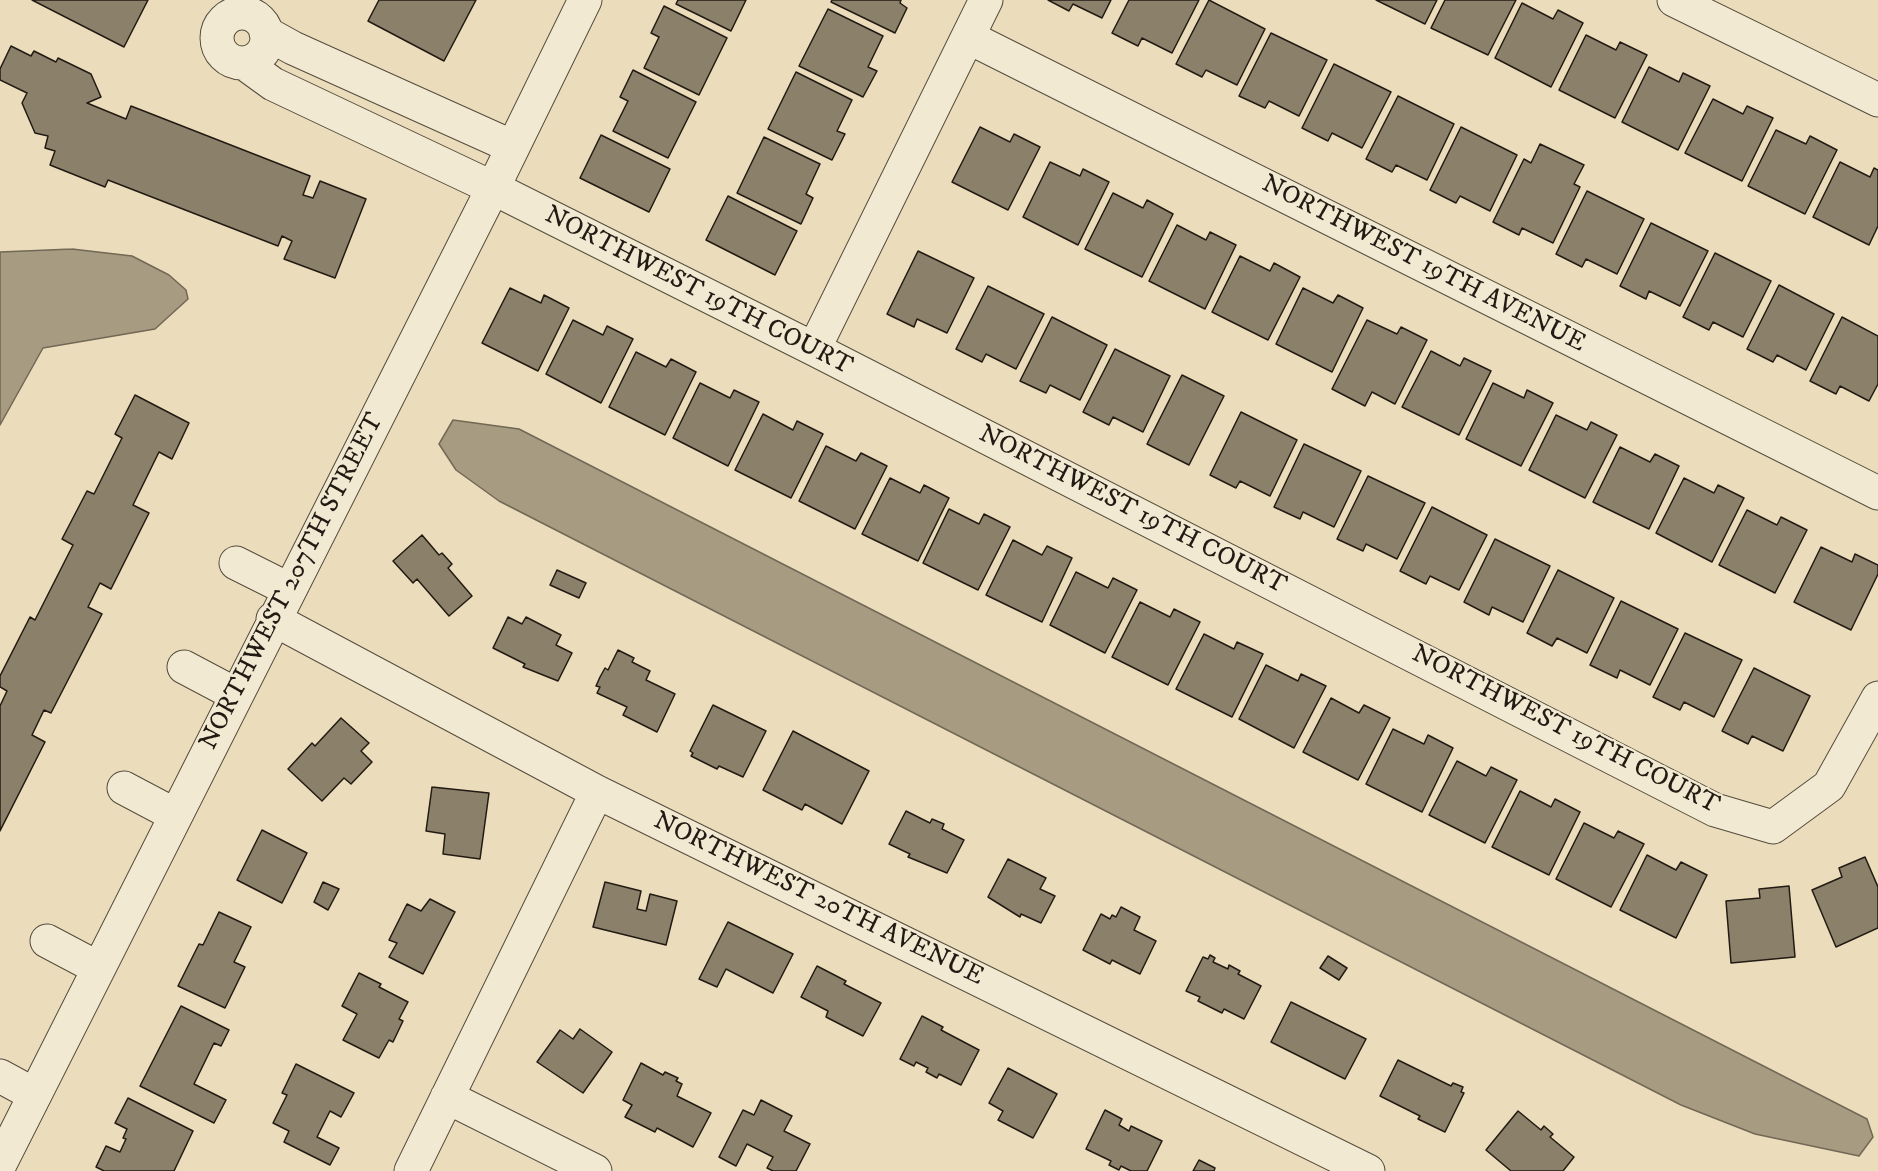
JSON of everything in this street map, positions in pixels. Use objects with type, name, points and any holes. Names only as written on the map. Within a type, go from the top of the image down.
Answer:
[{"type":"street","name":"NORTHWEST 207TH STREET","points":[[0,1164],[288,589],[493,188],[585,0]]},
{"type":"street","points":[[814,349],[986,0]]},
{"type":"street","points":[[1674,0],[1878,100]]},
{"type":"street","points":[[235,13],[252,15],[264,26],[266,33],[264,49],[252,61],[244,63],[228,59],[222,53],[216,38],[222,22],[235,13]]},
{"type":"street","points":[[266,33],[292,48],[513,147]]},
{"type":"street","name":"NORTHWEST 19TH AVENUE","points":[[968,37],[1878,493]]},
{"type":"street","name":"NORTHWEST 19TH COURT","points":[[244,63],[273,84],[493,188],[814,349],[1715,810],[1773,827],[1829,786],[1878,698]]},
{"type":"street","points":[[236,563],[288,589]]},
{"type":"street","name":"NORTHWEST 20TH AVENUE","points":[[273,619],[597,792],[1368,1171]]},
{"type":"street","points":[[184,667],[235,694]]},
{"type":"street","points":[[124,788],[175,815]]},
{"type":"street","points":[[411,1171],[597,792]]},
{"type":"street","points":[[47,941],[98,968]]},
{"type":"street","points":[[0,1076],[35,1095]]},
{"type":"street","points":[[447,1097],[595,1171]]},
{"type":"shaded area","points":[[72,249],[132,256],[169,275],[186,290],[188,299],[155,329],[43,348],[0,425],[0,252]]},
{"type":"shaded area","points":[[453,420],[519,429],[1867,1119],[1873,1137],[1859,1156],[1755,1134],[1681,1105],[499,501],[456,470],[439,444]]},
{"type":"building","points":[[32,0],[148,0],[124,47]]},
{"type":"building","points":[[379,0],[476,0],[444,61],[368,21]]},
{"type":"building","points":[[678,0],[746,0],[731,31],[676,4]]},
{"type":"building","points":[[832,0],[901,0],[900,3],[907,8],[895,33],[831,2]]},
{"type":"building","points":[[1048,0],[1111,0],[1102,18],[1073,4],[1069,11]]},
{"type":"building","points":[[1129,0],[1199,0],[1172,53],[1142,38],[1138,46],[1112,33]]},
{"type":"building","points":[[1209,0],[1265,29],[1237,85],[1206,70],[1202,77],[1176,64]]},
{"type":"building","points":[[1376,0],[1437,0],[1425,24]]},
{"type":"building","points":[[1445,0],[1516,0],[1488,55],[1431,28]]},
{"type":"building","points":[[1522,3],[1553,19],[1558,10],[1583,23],[1551,87],[1495,58]]},
{"type":"building","points":[[664,6],[727,38],[699,95],[644,68],[659,37],[651,33]]},
{"type":"building","points":[[828,9],[883,36],[868,67],[877,71],[863,97],[799,66]]},
{"type":"building","points":[[1271,33],[1327,60],[1299,116],[1269,101],[1265,108],[1239,96]]},
{"type":"building","points":[[1586,35],[1616,50],[1620,42],[1647,55],[1615,118],[1559,90]]},
{"type":"building","points":[[11,46],[31,56],[34,51],[56,62],[58,58],[91,74],[101,97],[87,103],[126,119],[131,106],[310,176],[303,195],[313,198],[320,181],[366,199],[335,278],[284,259],[292,241],[282,236],[278,246],[108,180],[105,187],[50,165],[55,151],[45,148],[48,136],[35,133],[22,103],[27,93],[0,80],[0,69]]},
{"type":"building","points":[[1334,64],[1391,92],[1362,148],[1332,133],[1328,141],[1302,128]]},
{"type":"building","points":[[1649,67],[1679,82],[1683,73],[1710,86],[1678,150],[1622,122]]},
{"type":"building","points":[[633,70],[696,102],[668,158],[613,131],[628,101],[620,97]]},
{"type":"building","points":[[796,72],[852,100],[837,131],[845,134],[832,160],[768,129]]},
{"type":"building","points":[[1398,96],[1454,124],[1427,180],[1396,165],[1392,172],[1366,159]]},
{"type":"building","points":[[1713,99],[1743,114],[1747,106],[1773,118],[1742,181],[1685,153]]},
{"type":"building","points":[[980,127],[1010,142],[1014,134],[1040,147],[1008,210],[952,182]]},
{"type":"building","points":[[1461,127],[1517,155],[1490,211],[1460,196],[1456,203],[1430,190]]},
{"type":"building","points":[[1776,130],[1806,144],[1810,136],[1837,150],[1805,214],[1748,186]]},
{"type":"building","points":[[601,135],[670,169],[649,212],[580,178]]},
{"type":"building","points":[[764,137],[820,164],[806,194],[813,198],[801,224],[737,193]]},
{"type":"building","points":[[1540,144],[1584,165],[1574,184],[1580,187],[1553,243],[1522,228],[1519,235],[1493,222],[1524,159],[1531,163]]},
{"type":"building","points":[[1050,162],[1080,176],[1083,169],[1109,182],[1078,245],[1023,217]]},
{"type":"building","points":[[1840,162],[1870,177],[1874,168],[1878,170],[1878,226],[1869,245],[1813,217]]},
{"type":"building","points":[[1587,191],[1644,219],[1617,274],[1586,259],[1582,267],[1556,254]]},
{"type":"building","points":[[1113,193],[1143,208],[1147,200],[1173,214],[1142,277],[1085,249]]},
{"type":"building","points":[[728,196],[797,231],[775,275],[706,240]]},
{"type":"building","points":[[1651,223],[1708,251],[1680,306],[1649,291],[1646,299],[1620,286]]},
{"type":"building","points":[[1177,225],[1206,240],[1210,232],[1236,245],[1205,309],[1149,281]]},
{"type":"building","points":[[918,251],[974,278],[947,333],[917,319],[914,327],[887,314]]},
{"type":"building","points":[[1715,253],[1771,281],[1743,337],[1713,322],[1709,330],[1683,317]]},
{"type":"building","points":[[1240,256],[1270,271],[1274,263],[1300,277],[1268,340],[1212,312]]},
{"type":"building","points":[[1779,285],[1834,314],[1806,370],[1777,355],[1773,362],[1747,349]]},
{"type":"building","points":[[988,286],[1044,314],[1016,369],[986,354],[982,362],[956,349]]},
{"type":"building","points":[[510,288],[541,303],[544,295],[569,308],[538,371],[482,343]]},
{"type":"building","points":[[1303,288],[1333,303],[1338,295],[1363,308],[1332,372],[1276,344]]},
{"type":"building","points":[[1052,317],[1107,345],[1080,400],[1050,385],[1046,393],[1020,381]]},
{"type":"building","points":[[1842,317],[1878,336],[1878,384],[1869,401],[1840,386],[1836,394],[1810,381]]},
{"type":"building","points":[[573,320],[603,335],[607,326],[633,339],[601,403],[546,374]]},
{"type":"building","points":[[1367,320],[1397,334],[1401,327],[1427,340],[1395,404],[1372,392],[1365,406],[1332,389]]},
{"type":"building","points":[[1115,349],[1170,376],[1143,432],[1113,417],[1109,425],[1083,412]]},
{"type":"building","points":[[1431,351],[1460,366],[1464,358],[1491,371],[1459,435],[1402,407]]},
{"type":"building","points":[[636,352],[666,367],[671,359],[696,372],[665,435],[609,407]]},
{"type":"building","points":[[1182,375],[1224,396],[1189,465],[1147,444]]},
{"type":"building","points":[[700,383],[730,398],[734,390],[759,402],[728,466],[673,438]]},
{"type":"building","points":[[1493,383],[1524,398],[1527,390],[1553,403],[1521,466],[1466,439]]},
{"type":"building","points":[[135,395],[189,423],[172,459],[159,452],[133,505],[149,513],[111,589],[100,583],[88,607],[102,614],[51,713],[44,710],[32,735],[45,742],[0,831],[0,706],[7,691],[0,687],[0,676],[30,617],[35,620],[73,545],[62,539],[87,491],[94,494],[122,438],[115,434]]},
{"type":"building","points":[[1241,412],[1297,440],[1270,496],[1240,481],[1236,488],[1210,475]]},
{"type":"building","points":[[763,414],[793,430],[797,421],[823,434],[791,498],[735,470]]},
{"type":"building","points":[[1556,415],[1587,430],[1591,422],[1617,435],[1585,498],[1529,470]]},
{"type":"building","points":[[1304,444],[1361,471],[1334,527],[1303,512],[1300,519],[1274,507]]},
{"type":"building","points":[[826,446],[856,461],[861,453],[887,466],[855,529],[799,501]]},
{"type":"building","points":[[1620,447],[1650,462],[1655,454],[1679,466],[1649,529],[1593,502]]},
{"type":"building","points":[[1368,476],[1425,503],[1397,559],[1366,544],[1363,551],[1337,539]]},
{"type":"building","points":[[890,478],[920,493],[924,485],[949,498],[918,561],[862,534]]},
{"type":"building","points":[[1684,478],[1714,493],[1718,485],[1744,498],[1712,562],[1656,533]]},
{"type":"building","points":[[1432,507],[1487,535],[1459,590],[1430,576],[1426,584],[1400,571]]},
{"type":"building","points":[[949,509],[979,524],[984,514],[1010,527],[978,590],[923,563]]},
{"type":"building","points":[[1747,510],[1777,525],[1781,517],[1807,530],[1775,593],[1719,565]]},
{"type":"building","points":[[422,535],[439,555],[442,553],[452,564],[448,568],[472,596],[449,616],[417,579],[413,583],[393,561]]},
{"type":"building","points":[[1495,539],[1550,566],[1523,622],[1492,607],[1489,615],[1464,602]]},
{"type":"building","points":[[1013,540],[1042,555],[1047,546],[1072,558],[1042,622],[986,595]]},
{"type":"building","points":[[1821,547],[1852,562],[1855,554],[1878,565],[1878,574],[1851,630],[1794,602]]},
{"type":"building","points":[[557,570],[586,583],[579,598],[550,585]]},
{"type":"building","points":[[1558,570],[1614,598],[1587,653],[1557,638],[1552,646],[1527,633]]},
{"type":"building","points":[[1076,572],[1108,588],[1113,578],[1137,590],[1105,653],[1050,625]]},
{"type":"building","points":[[1621,601],[1678,629],[1650,685],[1620,670],[1617,678],[1590,665]]},
{"type":"building","points":[[1140,602],[1170,617],[1174,609],[1200,622],[1168,685],[1112,657]]},
{"type":"building","points":[[508,617],[522,624],[526,617],[561,635],[556,645],[572,653],[558,681],[523,667],[525,664],[493,648]]},
{"type":"building","points":[[1685,633],[1742,660],[1714,717],[1684,702],[1680,710],[1653,697]]},
{"type":"building","points":[[1204,634],[1234,649],[1237,642],[1263,654],[1232,717],[1176,689]]},
{"type":"building","points":[[618,650],[634,658],[632,662],[650,671],[646,680],[675,694],[657,732],[623,715],[627,707],[597,693],[600,687],[596,686],[600,677],[605,668],[608,670]]},
{"type":"building","points":[[1266,665],[1298,681],[1301,674],[1326,686],[1294,748],[1239,719]]},
{"type":"building","points":[[1754,668],[1810,696],[1783,751],[1752,736],[1748,744],[1722,731]]},
{"type":"building","points":[[1331,698],[1359,713],[1364,705],[1390,718],[1358,780],[1303,752]]},
{"type":"building","points":[[713,705],[766,731],[743,777],[719,766],[717,769],[691,756],[693,753],[690,751]]},
{"type":"building","points":[[341,718],[369,743],[361,751],[372,762],[351,784],[344,778],[322,801],[288,769],[312,743],[315,746]]},
{"type":"building","points":[[1393,729],[1424,744],[1428,735],[1453,748],[1422,812],[1366,784]]},
{"type":"building","points":[[793,731],[869,771],[842,824],[805,804],[802,810],[763,790]]},
{"type":"building","points":[[1457,761],[1486,776],[1491,767],[1517,780],[1485,843],[1429,815]]},
{"type":"building","points":[[432,787],[489,793],[480,859],[443,854],[445,834],[426,831]]},
{"type":"building","points":[[1520,791],[1551,807],[1555,799],[1580,812],[1549,875],[1492,847]]},
{"type":"building","points":[[906,811],[930,823],[932,819],[944,824],[942,829],[964,840],[947,873],[908,857],[910,854],[889,844]]},
{"type":"building","points":[[1584,823],[1614,838],[1618,831],[1644,844],[1611,907],[1556,879]]},
{"type":"building","points":[[262,830],[307,853],[282,903],[237,880]]},
{"type":"building","points":[[1647,855],[1676,870],[1681,862],[1707,875],[1676,938],[1620,910]]},
{"type":"building","points":[[1865,857],[1878,887],[1878,928],[1836,947],[1812,890],[1842,877],[1839,868]]},
{"type":"building","points":[[1008,859],[1046,878],[1040,889],[1055,896],[1041,923],[1021,914],[1020,917],[988,897]]},
{"type":"building","points":[[323,882],[339,889],[328,910],[314,902]]},
{"type":"building","points":[[605,882],[641,891],[637,909],[646,911],[650,894],[677,901],[666,945],[593,927]]},
{"type":"building","points":[[1789,886],[1795,957],[1731,963],[1726,901],[1760,898],[1759,889]]},
{"type":"building","points":[[430,899],[455,912],[423,974],[389,957],[397,943],[389,940],[407,904],[421,911]]},
{"type":"building","points":[[1121,907],[1140,917],[1134,930],[1156,941],[1140,974],[1112,960],[1110,964],[1083,950],[1101,914],[1110,919],[1112,915],[1116,917]]},
{"type":"building","points":[[219,912],[251,927],[234,962],[245,967],[225,1008],[178,986],[199,944],[203,945]]},
{"type":"building","points":[[728,922],[793,954],[773,993],[726,969],[717,987],[699,979]]},
{"type":"building","points":[[1210,955],[1215,958],[1213,962],[1228,969],[1229,965],[1240,971],[1238,974],[1261,986],[1244,1019],[1224,1009],[1222,1013],[1198,1001],[1200,997],[1186,991],[1203,957],[1208,959]]},
{"type":"building","points":[[1328,956],[1347,968],[1339,980],[1320,968]]},
{"type":"building","points":[[817,966],[846,981],[844,984],[881,1003],[863,1036],[826,1017],[828,1011],[801,997]]},
{"type":"building","points":[[359,973],[381,984],[379,987],[408,1002],[399,1019],[403,1021],[393,1042],[389,1040],[379,1058],[343,1040],[357,1014],[342,1006]]},
{"type":"building","points":[[1291,1002],[1366,1039],[1345,1079],[1271,1042]]},
{"type":"building","points":[[181,1006],[229,1030],[221,1046],[214,1043],[194,1084],[226,1100],[214,1123],[140,1086]]},
{"type":"building","points":[[922,1016],[943,1027],[941,1030],[979,1050],[961,1085],[939,1074],[937,1078],[926,1072],[928,1068],[916,1062],[914,1066],[900,1059]]},
{"type":"building","points":[[580,1029],[612,1052],[583,1093],[537,1062],[560,1030],[573,1039]]},
{"type":"building","points":[[1398,1060],[1451,1086],[1453,1083],[1463,1087],[1461,1092],[1464,1093],[1445,1132],[1418,1119],[1420,1116],[1380,1096]]},
{"type":"building","points":[[641,1063],[663,1075],[665,1072],[678,1078],[676,1081],[682,1084],[677,1096],[711,1113],[693,1147],[657,1128],[655,1132],[625,1117],[632,1105],[623,1100]]},
{"type":"building","points":[[296,1064],[354,1093],[341,1117],[330,1111],[317,1137],[339,1148],[330,1165],[284,1142],[289,1131],[273,1123],[287,1095],[282,1093]]},
{"type":"building","points":[[1008,1068],[1057,1094],[1033,1138],[998,1120],[1003,1111],[989,1103]]},
{"type":"building","points":[[128,1098],[193,1131],[174,1171],[104,1171],[96,1167],[106,1146],[120,1152],[126,1139],[123,1138],[127,1129],[115,1123]]},
{"type":"building","points":[[761,1100],[792,1116],[784,1131],[810,1144],[796,1171],[773,1171],[767,1168],[773,1157],[747,1144],[736,1166],[719,1157],[743,1110],[754,1115]]},
{"type":"building","points":[[1105,1110],[1122,1119],[1119,1125],[1129,1131],[1131,1126],[1162,1141],[1147,1171],[1131,1171],[1121,1166],[1119,1170],[1109,1165],[1111,1161],[1086,1149]]},
{"type":"building","points":[[1518,1111],[1541,1130],[1544,1126],[1553,1134],[1550,1137],[1574,1157],[1563,1171],[1511,1171],[1486,1150]]},
{"type":"building","points":[[1199,1160],[1215,1168],[1214,1171],[1193,1171]]}]
